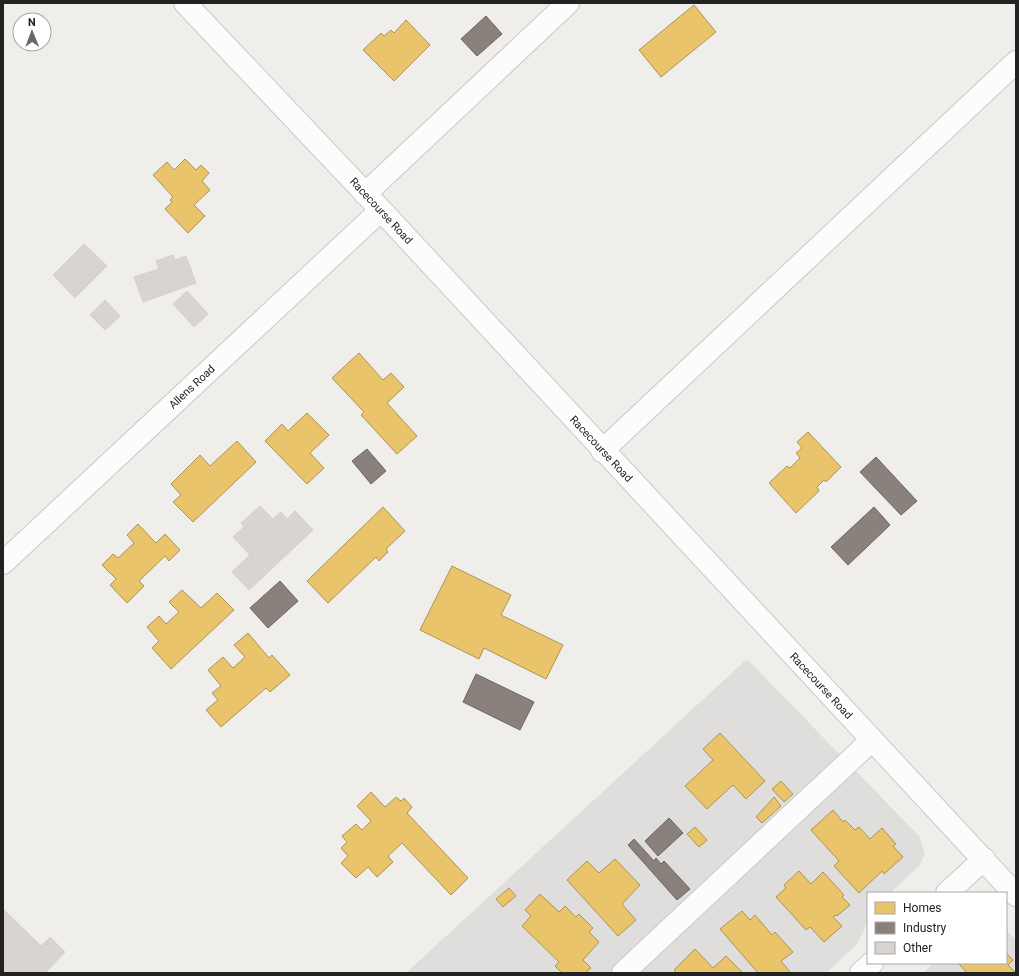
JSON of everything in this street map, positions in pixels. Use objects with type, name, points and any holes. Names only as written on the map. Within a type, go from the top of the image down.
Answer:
[{"type":"street","name":"Racecourse Road","points":[[185,3],[380,210],[602,451],[1016,895]]},
{"type":"street","points":[[365,194],[568,3]]},
{"type":"street","points":[[602,451],[1016,62]]},
{"type":"street","name":"Allens Road","points":[[3,563],[380,210]]},
{"type":"street","points":[[622,973],[872,740]]},
{"type":"street","points":[[948,892],[984,859]]},
{"type":"street","points":[[861,973],[871,964]]},
{"type":"shaded area","points":[[747,659],[920,837],[925,854],[918,867],[891,892],[867,892],[867,923],[858,943],[826,973],[406,973]]},
{"type":"shaded area","points":[[1007,931],[1016,940],[1016,973],[923,973],[932,964],[1007,964]]},
{"type":"building: Homes","points":[[694,5],[716,32],[661,77],[639,50]]},
{"type":"building: Homes","points":[[406,20],[430,45],[394,81],[363,50],[381,33],[384,36],[391,30],[394,33]]},
{"type":"building: Homes","points":[[185,159],[196,170],[201,165],[209,173],[202,181],[210,190],[194,205],[205,216],[188,233],[165,209],[172,202],[170,200],[173,197],[153,175],[167,162],[174,170]]},
{"type":"building: Homes","points":[[359,353],[383,380],[391,373],[404,387],[387,403],[417,436],[397,454],[361,415],[364,412],[332,378]]},
{"type":"building: Homes","points":[[307,413],[329,435],[310,453],[324,468],[307,484],[265,441],[282,424],[288,431]]},
{"type":"building: Homes","points":[[808,432],[841,467],[826,482],[824,480],[817,487],[819,491],[796,513],[769,483],[787,466],[790,468],[800,458],[796,453],[802,448],[797,442]]},
{"type":"building: Homes","points":[[237,441],[256,462],[193,522],[173,502],[181,495],[171,484],[200,455],[210,466]]},
{"type":"building: Homes","points":[[383,507],[405,531],[386,549],[388,552],[379,561],[376,557],[328,603],[307,581]]},
{"type":"building: Homes","points":[[138,524],[156,543],[165,534],[180,550],[169,561],[165,556],[139,581],[144,586],[127,603],[110,585],[116,579],[102,565],[113,554],[118,558],[134,543],[127,535]]},
{"type":"building: Homes","points":[[452,566],[511,595],[501,615],[563,645],[546,679],[484,648],[479,659],[420,630]]},
{"type":"building: Homes","points":[[182,590],[201,608],[217,593],[234,610],[171,669],[152,648],[159,641],[147,627],[159,616],[166,624],[179,612],[169,602]]},
{"type":"building: Homes","points":[[248,633],[269,658],[272,655],[290,675],[270,692],[266,688],[221,727],[206,710],[218,700],[212,693],[221,686],[208,670],[223,657],[233,668],[245,657],[234,645]]},
{"type":"building: Homes","points":[[720,733],[765,781],[746,799],[733,785],[707,809],[685,786],[713,760],[703,749]]},
{"type":"building: Homes","points":[[781,781],[793,794],[784,802],[772,789]]},
{"type":"building: Homes","points":[[371,792],[385,807],[396,797],[401,801],[404,798],[412,807],[407,813],[468,878],[451,895],[402,843],[388,856],[393,862],[377,877],[368,867],[356,878],[341,863],[348,856],[341,848],[347,842],[342,836],[356,824],[362,830],[371,821],[357,806]]},
{"type":"building: Homes","points":[[774,797],[781,806],[762,823],[756,817]]},
{"type":"building: Homes","points":[[833,810],[843,822],[845,820],[855,830],[859,827],[870,839],[882,828],[896,844],[893,846],[903,857],[884,874],[882,871],[859,893],[834,866],[839,861],[811,830]]},
{"type":"building: Homes","points":[[695,827],[707,840],[699,847],[687,834]]},
{"type":"building: Homes","points":[[615,859],[640,885],[622,904],[636,920],[618,936],[567,880],[587,861],[599,873]]},
{"type":"building: Homes","points":[[799,871],[811,884],[823,872],[844,895],[842,897],[850,905],[837,916],[836,915],[833,917],[842,926],[824,942],[810,927],[806,930],[776,897],[786,888],[784,885]]},
{"type":"building: Homes","points":[[509,888],[516,896],[503,907],[496,899]]},
{"type":"building: Homes","points":[[540,894],[559,912],[565,906],[576,917],[579,914],[593,928],[589,932],[599,942],[583,960],[591,968],[585,973],[562,973],[555,966],[559,962],[522,926],[531,916],[525,910]]},
{"type":"building: Homes","points":[[742,911],[750,920],[755,915],[772,935],[775,932],[793,952],[781,961],[791,973],[758,973],[720,929]]},
{"type":"building: Homes","points":[[695,949],[713,968],[726,956],[743,973],[677,973],[674,970]]},
{"type":"building: Homes","points":[[1007,954],[1013,960],[1008,965],[1016,973],[967,973],[959,964],[1007,964]]},
{"type":"building: Industry","points":[[486,16],[502,34],[477,56],[461,39]]},
{"type":"building: Industry","points":[[367,449],[386,471],[371,484],[352,461]]},
{"type":"building: Industry","points":[[876,457],[917,501],[901,515],[860,472]]},
{"type":"building: Industry","points":[[874,507],[890,525],[848,565],[831,547]]},
{"type":"building: Industry","points":[[280,581],[298,601],[268,628],[250,608]]},
{"type":"building: Industry","points":[[476,674],[534,702],[520,730],[463,702]]},
{"type":"building: Industry","points":[[669,818],[683,833],[658,856],[645,841]]},
{"type":"building: Industry","points":[[634,839],[654,861],[656,858],[661,864],[664,861],[690,889],[677,900],[628,845]]},
{"type":"building: Other","points":[[84,244],[107,266],[75,298],[53,275]]},
{"type":"building: Other","points":[[173,255],[175,260],[186,256],[196,283],[143,302],[134,277],[159,269],[156,261]]},
{"type":"building: Other","points":[[187,291],[208,314],[194,327],[173,304]]},
{"type":"building: Other","points":[[105,300],[120,316],[105,330],[90,315]]},
{"type":"building: Other","points":[[260,506],[273,519],[281,512],[287,519],[295,511],[313,530],[249,590],[232,572],[250,555],[233,537],[244,527],[241,523]]},
{"type":"building: Other","points":[[3,909],[41,946],[50,937],[65,952],[45,973],[3,973]]}]
